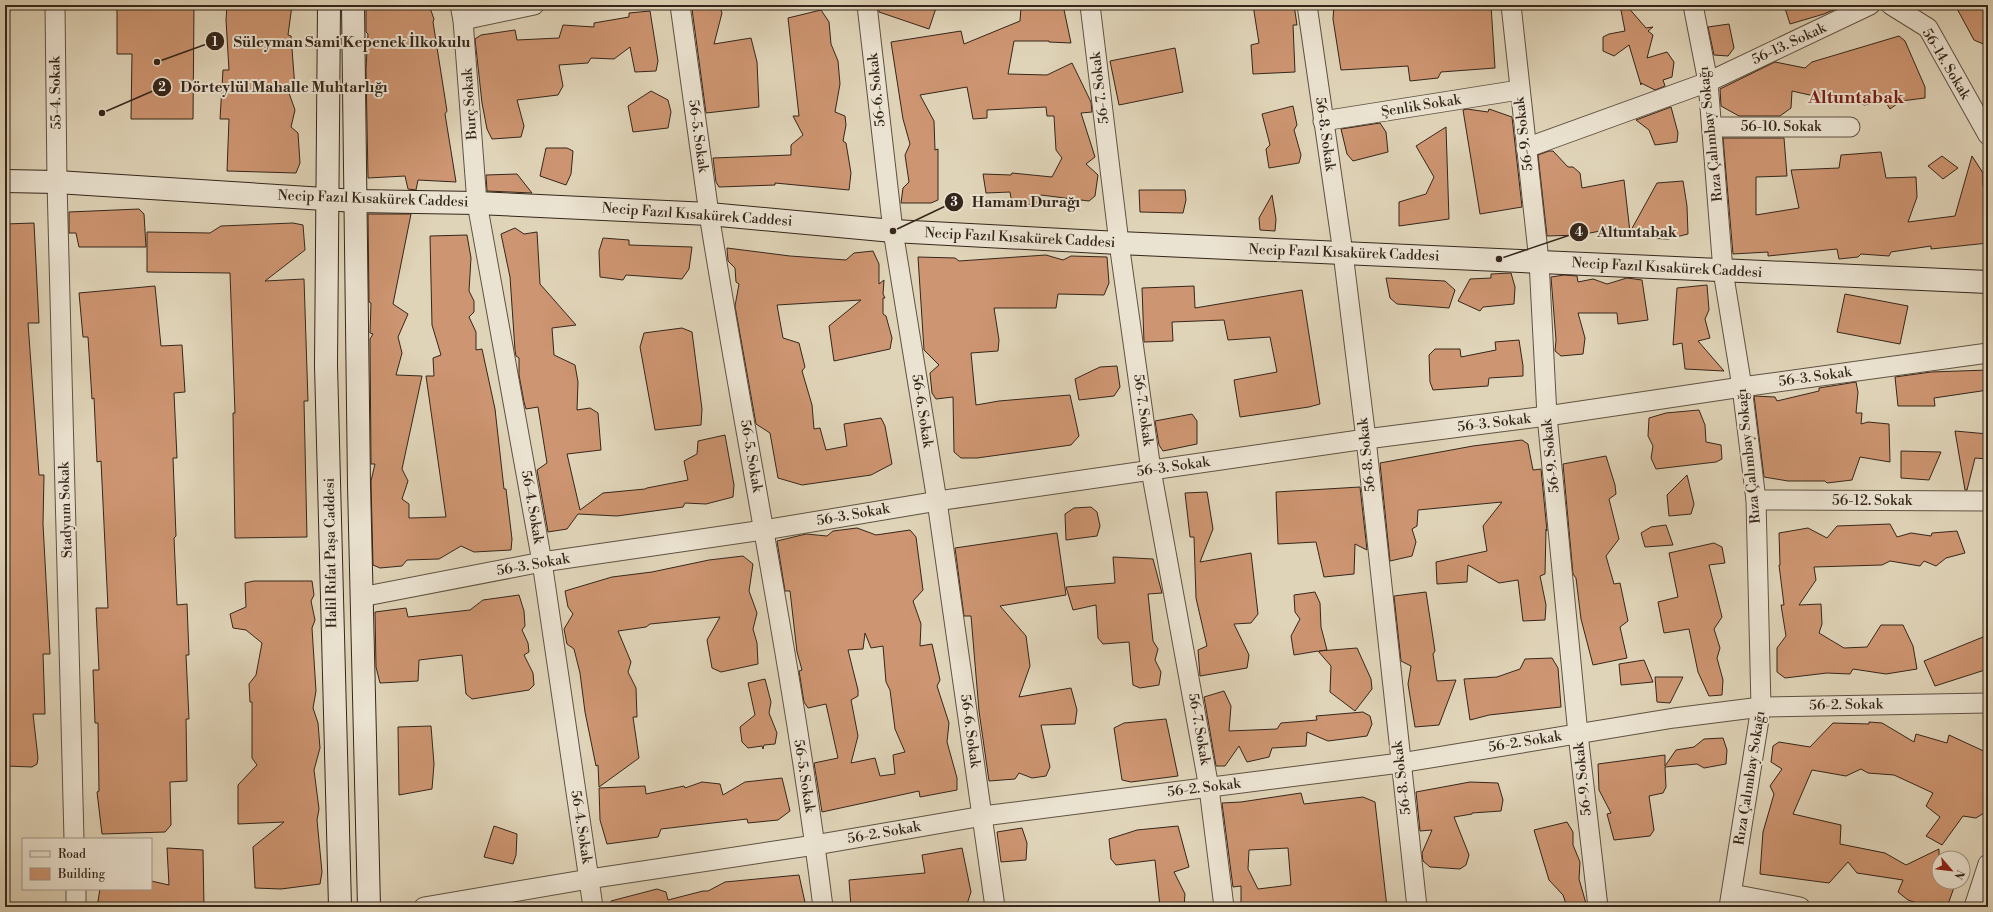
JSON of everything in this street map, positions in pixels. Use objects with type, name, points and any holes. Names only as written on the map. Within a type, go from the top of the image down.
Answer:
[{"type":"street","name":"55-4. Sokak","points":[[55,5],[57,182]]},
{"type":"street","name":"Halil Rıfat Paşa Caddesi","points":[[329,5],[326,365],[340,907]]},
{"type":"street","points":[[353,5],[362,597],[369,907]]},
{"type":"street","points":[[462,12],[534,5]]},
{"type":"street","name":"56-5. Sokak","points":[[680,5],[709,214],[764,530],[815,845],[823,907]]},
{"type":"street","name":"56-6. Sokak","points":[[867,5],[893,231],[937,501],[995,907]]},
{"type":"street","name":"56-7. Sokak","points":[[1090,5],[1119,243],[1151,470],[1209,788],[1224,907]]},
{"type":"street","name":"56-8. Sokak","points":[[1307,5],[1343,253],[1366,439],[1400,763],[1417,907]]},
{"type":"street","name":"56-9. Sokak","points":[[1511,5],[1519,90],[1539,261],[1547,416],[1578,734],[1598,907]]},
{"type":"street","name":"Rıza Çalımbay Sokağı","points":[[1693,5],[1708,82],[1723,270],[1742,387],[1756,500],[1762,707],[1730,900]]},
{"type":"street","name":"56-13. Sokak","points":[[1526,148],[1708,82],[1870,5]]},
{"type":"street","name":"56-14. Sokak","points":[[1891,5],[1928,28],[1988,135]]},
{"type":"street","name":"Burç Sokak","points":[[462,12],[477,203]]},
{"type":"street","name":"Şenlik Sokak","points":[[1323,121],[1519,90]]},
{"type":"street","name":"56-10. Sokak","points":[[1712,127],[1850,127]]},
{"type":"street","name":"Necip Fazıl Kısakürek Caddesi","points":[[5,181],[57,182],[356,201],[477,203],[709,214],[893,231],[1119,243],[1988,282]]},
{"type":"street","name":"Stadyum Sokak","points":[[57,182],[74,838]]},
{"type":"street","name":"56-4. Sokak","points":[[477,203],[542,562],[593,907]]},
{"type":"street","name":"56-3. Sokak","points":[[362,597],[542,562],[764,530],[937,501],[1366,439],[1547,416],[1988,353]]},
{"type":"street","name":"56-12. Sokak","points":[[1756,500],[1988,501]]},
{"type":"street","name":"56-2. Sokak","points":[[424,907],[589,879],[815,845],[983,816],[1400,763],[1674,718],[1762,707],[1988,703]]},
{"type":"street","points":[[1974,907],[1988,864]]},
{"type":"street","points":[[76,890],[76,907]]},
{"type":"street","points":[[1730,900],[1800,907]]},
{"type":"building","points":[[117,5],[194,5],[193,119],[131,119],[132,54],[117,54]]},
{"type":"building","points":[[227,5],[292,5],[288,35],[291,36],[295,88],[289,93],[295,110],[291,127],[298,133],[300,163],[296,173],[227,171],[229,119],[220,119],[223,70],[229,70],[226,20]]},
{"type":"building","points":[[386,5],[429,5],[434,19],[433,22],[447,111],[445,114],[456,182],[418,180],[416,190],[408,189],[405,176],[368,178],[366,69],[368,34],[366,32],[366,11],[369,7]]},
{"type":"building","points":[[719,5],[722,13],[714,44],[751,38],[757,62],[759,107],[706,113],[692,9]]},
{"type":"building","points":[[878,5],[937,5],[929,29],[879,12]]},
{"type":"building","points":[[1063,5],[1071,43],[1049,41],[1014,41],[1008,74],[1047,75],[1072,63],[1091,102],[1092,112],[1081,113],[1095,157],[1086,164],[1098,175],[1095,196],[1089,201],[1041,195],[1035,205],[1012,204],[1010,192],[986,193],[983,174],[1011,175],[1012,173],[1052,177],[1062,158],[1056,150],[1054,116],[1047,116],[1046,107],[987,110],[987,118],[973,119],[967,87],[920,95],[934,121],[935,150],[938,149],[938,200],[931,203],[901,203],[903,188],[909,182],[905,155],[910,144],[903,119],[891,42],[961,31],[964,44],[1020,21],[1021,7]]},
{"type":"building","points":[[1253,5],[1294,5],[1297,25],[1293,25],[1295,72],[1253,74],[1251,45],[1259,43]]},
{"type":"building","points":[[1334,5],[1491,5],[1495,68],[1441,72],[1438,78],[1410,81],[1408,66],[1341,70],[1333,19]]},
{"type":"building","points":[[1620,5],[1626,5],[1646,28],[1653,27],[1648,31],[1653,35],[1647,58],[1667,52],[1674,62],[1672,77],[1663,80],[1665,86],[1655,90],[1641,83],[1641,85],[1629,45],[1614,56],[1603,51],[1603,37],[1609,34],[1625,31]]},
{"type":"building","points":[[1784,5],[1840,5],[1840,7],[1824,14],[1790,24]]},
{"type":"building","points":[[1955,5],[1988,5],[1988,46],[1974,40]]},
{"type":"building","points":[[821,10],[829,22],[831,44],[838,61],[840,84],[835,112],[845,116],[846,125],[843,141],[846,143],[851,173],[849,190],[775,183],[775,185],[719,187],[716,182],[713,158],[791,155],[791,145],[803,135],[793,116],[799,116],[788,18]]},
{"type":"building","points":[[650,11],[658,61],[656,71],[635,72],[630,47],[614,59],[591,58],[588,63],[559,65],[563,86],[558,95],[517,100],[524,126],[521,137],[492,139],[487,129],[482,103],[475,39],[481,35],[515,30],[517,40],[559,38],[563,25],[594,27],[594,23],[629,17],[629,13]]},
{"type":"building","points":[[1729,24],[1734,48],[1728,56],[1714,55],[1708,27]]},
{"type":"building","points":[[1899,36],[1905,41],[1925,87],[1925,98],[1901,101],[1890,109],[1885,101],[1864,105],[1857,99],[1829,104],[1823,98],[1792,91],[1791,108],[1780,116],[1739,116],[1721,106],[1720,89],[1775,62],[1805,68],[1812,62]]},
{"type":"building","points":[[1175,48],[1183,92],[1119,105],[1110,61]]},
{"type":"building","points":[[651,91],[668,100],[671,112],[668,128],[633,132],[628,106]]},
{"type":"building","points":[[1293,106],[1297,125],[1294,130],[1301,155],[1299,163],[1269,168],[1266,149],[1270,145],[1262,114]]},
{"type":"building","points":[[1671,107],[1678,133],[1677,142],[1655,145],[1649,130],[1636,120]]},
{"type":"building","points":[[1467,109],[1488,112],[1489,109],[1512,117],[1522,207],[1480,214],[1463,110]]},
{"type":"building","points":[[1380,123],[1386,132],[1388,152],[1353,161],[1347,154],[1341,129]]},
{"type":"building","points":[[1446,127],[1449,219],[1399,226],[1399,202],[1426,194],[1434,177],[1416,146]]},
{"type":"building","points":[[1723,138],[1784,138],[1787,176],[1756,177],[1756,215],[1799,208],[1791,170],[1839,168],[1841,155],[1881,152],[1886,178],[1916,177],[1917,197],[1908,222],[1955,216],[1972,156],[1983,173],[1983,186],[1988,187],[1988,243],[1931,249],[1931,246],[1891,252],[1889,256],[1861,254],[1858,257],[1839,259],[1837,249],[1768,256],[1768,252],[1733,254]]},
{"type":"building","points":[[546,148],[567,148],[573,151],[571,174],[566,185],[540,176]]},
{"type":"building","points":[[1553,151],[1568,167],[1573,167],[1580,173],[1582,188],[1624,180],[1630,232],[1657,183],[1683,181],[1687,206],[1688,234],[1668,239],[1644,238],[1643,232],[1606,235],[1605,230],[1580,235],[1547,236],[1538,155]]},
{"type":"building","points":[[1942,156],[1958,168],[1943,179],[1928,166]]},
{"type":"building","points":[[517,174],[532,193],[487,191],[486,175]]},
{"type":"building","points":[[1139,190],[1185,190],[1186,200],[1183,213],[1140,212]]},
{"type":"building","points":[[1272,195],[1276,219],[1275,231],[1260,230],[1259,218]]},
{"type":"building","points":[[139,209],[144,214],[146,247],[79,247],[76,233],[69,233],[69,212]]},
{"type":"building","points":[[368,214],[411,214],[393,304],[408,314],[398,337],[402,353],[396,375],[422,376],[402,469],[408,481],[402,499],[409,504],[409,518],[446,517],[426,376],[434,376],[433,358],[441,355],[432,325],[430,236],[467,235],[471,258],[469,291],[474,301],[474,312],[469,317],[476,332],[476,350],[482,349],[495,409],[504,489],[506,489],[512,539],[511,550],[474,552],[461,546],[439,559],[407,560],[402,566],[380,568],[373,565],[371,481],[375,464],[371,464],[370,339],[373,334],[370,333],[371,303],[369,302]]},
{"type":"building","points":[[34,223],[39,323],[28,323],[39,475],[44,475],[43,524],[50,654],[43,654],[45,714],[33,714],[38,758],[37,764],[32,767],[5,766],[5,224]]},
{"type":"building","points":[[293,223],[303,225],[305,250],[265,281],[304,279],[308,401],[304,401],[307,537],[235,538],[233,413],[235,413],[230,273],[147,272],[147,232],[210,233],[221,226]]},
{"type":"building","points":[[515,228],[524,234],[537,232],[540,284],[576,325],[552,328],[554,355],[575,365],[578,382],[577,410],[590,408],[598,413],[601,450],[567,454],[580,510],[603,493],[645,489],[688,480],[684,461],[697,454],[698,441],[725,435],[734,485],[733,497],[706,504],[685,503],[683,507],[617,516],[578,514],[567,529],[548,532],[537,470],[547,463],[538,407],[526,409],[524,402],[519,375],[519,358],[516,356],[515,350],[510,277],[501,234]]},
{"type":"building","points":[[603,238],[629,240],[629,245],[692,247],[689,269],[682,279],[626,275],[623,280],[600,277],[599,251]]},
{"type":"building","points":[[727,248],[790,256],[846,260],[854,253],[873,251],[879,264],[879,284],[884,280],[883,294],[885,298],[883,298],[883,314],[886,316],[892,338],[890,349],[834,361],[829,326],[861,300],[777,305],[783,338],[799,343],[805,367],[802,371],[812,405],[814,429],[820,428],[826,450],[847,446],[844,424],[881,418],[885,426],[892,464],[871,475],[802,485],[778,478],[770,433],[756,424],[735,306],[739,284],[736,282],[735,268],[728,261]]},
{"type":"building","points":[[1046,255],[1063,260],[1071,256],[1107,257],[1109,283],[1104,295],[1058,294],[1056,308],[994,308],[999,340],[998,351],[971,353],[976,405],[999,401],[1070,395],[1079,436],[1071,445],[977,458],[961,458],[954,452],[953,397],[936,399],[932,393],[930,373],[939,365],[924,350],[918,257],[955,258],[959,261]]},
{"type":"building","points":[[1511,273],[1515,287],[1514,304],[1483,307],[1480,311],[1458,301],[1470,279],[1491,278],[1491,274]]},
{"type":"building","points":[[1564,275],[1577,276],[1578,282],[1593,279],[1607,284],[1627,278],[1642,280],[1648,320],[1618,324],[1617,313],[1578,313],[1585,338],[1583,354],[1561,356],[1555,351],[1556,340],[1551,277]]},
{"type":"building","points":[[1386,278],[1445,281],[1455,290],[1449,308],[1397,304],[1390,298]]},
{"type":"building","points":[[1707,285],[1709,310],[1705,319],[1710,338],[1698,341],[1724,371],[1685,369],[1682,343],[1673,345],[1677,288]]},
{"type":"building","points":[[155,286],[161,346],[182,345],[185,392],[174,393],[177,458],[173,458],[177,605],[187,604],[189,655],[186,655],[189,719],[186,719],[187,781],[170,782],[171,825],[165,832],[102,834],[97,792],[99,791],[98,723],[95,723],[93,670],[99,670],[96,608],[108,608],[101,461],[97,462],[94,398],[92,399],[88,337],[83,337],[79,293]]},
{"type":"building","points":[[1194,286],[1195,308],[1302,290],[1320,404],[1240,417],[1234,380],[1277,372],[1270,337],[1228,340],[1224,320],[1172,322],[1173,341],[1144,342],[1142,288]]},
{"type":"building","points":[[1845,294],[1908,306],[1900,344],[1837,332]]},
{"type":"building","points":[[682,328],[692,332],[702,409],[701,425],[655,430],[640,347],[644,333]]},
{"type":"building","points":[[1519,340],[1523,376],[1489,378],[1488,386],[1433,390],[1430,382],[1429,355],[1435,349],[1460,349],[1461,357],[1496,350],[1495,342]]},
{"type":"building","points":[[1117,366],[1120,387],[1114,396],[1079,400],[1075,379],[1100,367]]},
{"type":"building","points":[[1988,370],[1988,390],[1934,398],[1935,406],[1898,406],[1895,377],[1931,372]]},
{"type":"building","points":[[1856,382],[1858,392],[1856,413],[1862,413],[1861,424],[1868,422],[1889,424],[1890,462],[1860,457],[1852,480],[1827,483],[1825,481],[1788,481],[1764,477],[1754,396],[1775,397],[1777,401],[1819,391],[1819,388]]},
{"type":"building","points":[[1699,410],[1705,425],[1706,442],[1721,445],[1722,459],[1716,462],[1656,469],[1651,458],[1653,446],[1648,436],[1649,418],[1666,413]]},
{"type":"building","points":[[1192,414],[1197,421],[1197,444],[1163,451],[1159,445],[1155,421]]},
{"type":"building","points":[[1955,431],[1988,434],[1988,459],[1975,458],[1967,490],[1965,490]]},
{"type":"building","points":[[1522,440],[1528,444],[1533,470],[1541,469],[1547,531],[1546,529],[1545,574],[1540,576],[1546,605],[1545,620],[1523,621],[1518,580],[1499,583],[1468,565],[1467,582],[1437,584],[1436,562],[1487,551],[1483,526],[1502,502],[1418,510],[1417,526],[1412,529],[1416,542],[1412,556],[1390,561],[1380,463],[1473,446]]},
{"type":"building","points":[[1901,451],[1941,452],[1929,480],[1901,478]]},
{"type":"building","points":[[1606,456],[1615,485],[1616,494],[1609,499],[1619,539],[1606,556],[1614,584],[1620,583],[1628,621],[1620,627],[1627,658],[1593,665],[1581,619],[1576,578],[1573,574],[1563,464]]},
{"type":"building","points":[[1687,475],[1694,504],[1691,514],[1669,516],[1667,495]]},
{"type":"building","points":[[1360,487],[1367,550],[1355,544],[1354,574],[1324,577],[1316,542],[1278,544],[1276,492]]},
{"type":"building","points":[[1207,492],[1213,529],[1200,562],[1251,553],[1258,614],[1251,623],[1234,624],[1249,655],[1247,668],[1200,676],[1198,650],[1207,646],[1196,598],[1194,537],[1190,537],[1185,493]]},
{"type":"building","points":[[1091,507],[1097,512],[1100,526],[1097,536],[1066,540],[1065,514],[1074,508]]},
{"type":"building","points":[[1890,524],[1897,537],[1911,533],[1931,536],[1932,533],[1957,531],[1965,553],[1946,558],[1936,566],[1924,561],[1920,566],[1890,561],[1882,565],[1814,567],[1816,580],[1799,605],[1821,604],[1822,624],[1819,633],[1844,648],[1867,647],[1881,625],[1903,625],[1913,646],[1917,669],[1886,674],[1853,669],[1850,674],[1827,673],[1785,678],[1777,672],[1777,648],[1786,636],[1781,605],[1784,605],[1779,565],[1779,533],[1808,528],[1827,538],[1837,526]]},
{"type":"building","points":[[1666,525],[1673,545],[1645,547],[1641,533],[1651,527]]},
{"type":"building","points":[[857,528],[876,535],[910,530],[916,537],[923,590],[913,601],[921,624],[920,646],[932,644],[940,680],[937,686],[949,723],[947,742],[957,778],[957,790],[920,797],[919,791],[822,812],[814,763],[838,758],[826,704],[808,708],[804,702],[799,671],[802,670],[797,652],[790,591],[785,591],[777,541],[806,534],[827,536],[833,531]],"holes":[[[865,633],[871,648],[883,646],[886,682],[890,690],[895,729],[905,752],[893,755],[895,774],[880,776],[875,758],[851,763],[858,736],[851,700],[858,696],[858,690],[848,650],[863,649]]]},
{"type":"building","points":[[1057,533],[1066,595],[1000,606],[1026,636],[1030,666],[1019,697],[1071,688],[1077,710],[1075,724],[1041,725],[1050,767],[1046,776],[1032,778],[1019,773],[1015,779],[989,781],[979,711],[971,616],[964,616],[955,548]]},
{"type":"building","points":[[1714,543],[1722,547],[1725,563],[1709,565],[1722,617],[1714,629],[1720,648],[1717,658],[1723,680],[1722,695],[1709,696],[1698,672],[1689,629],[1664,633],[1658,602],[1678,597],[1669,553]]},
{"type":"building","points":[[743,556],[753,564],[749,591],[757,613],[753,629],[757,643],[758,664],[721,672],[712,668],[707,640],[720,617],[650,624],[646,627],[618,631],[631,662],[628,672],[636,688],[637,717],[633,717],[639,758],[599,787],[598,765],[596,766],[585,712],[580,673],[574,649],[567,644],[564,629],[573,614],[568,607],[565,591],[612,577],[652,572],[709,560]]},
{"type":"building","points":[[1113,557],[1153,559],[1162,593],[1148,594],[1153,641],[1158,649],[1155,660],[1161,672],[1159,685],[1140,688],[1133,685],[1129,642],[1103,644],[1098,638],[1096,605],[1073,610],[1066,587],[1115,583]]},
{"type":"building","points":[[254,581],[312,581],[314,595],[311,601],[315,620],[312,628],[316,691],[313,708],[318,723],[320,748],[314,770],[319,809],[317,820],[322,872],[320,884],[281,889],[255,888],[253,847],[284,822],[238,824],[238,785],[257,765],[252,758],[252,702],[250,702],[249,684],[256,675],[262,643],[246,630],[233,628],[230,614],[246,607],[245,583]]},
{"type":"building","points":[[1315,592],[1320,603],[1321,627],[1327,650],[1319,651],[1357,648],[1371,679],[1372,689],[1355,711],[1330,692],[1331,666],[1318,651],[1294,655],[1291,636],[1300,619],[1295,612],[1294,595]]},
{"type":"building","points":[[1426,592],[1435,651],[1433,654],[1437,681],[1456,680],[1439,725],[1415,727],[1408,684],[1411,666],[1401,661],[1394,596]]},
{"type":"building","points":[[519,595],[524,611],[525,626],[522,630],[528,643],[529,652],[524,655],[533,673],[534,685],[529,690],[472,699],[466,694],[462,655],[419,660],[418,681],[380,683],[376,667],[375,612],[406,608],[408,617],[470,610],[483,600]]},
{"type":"building","points":[[1988,635],[1988,669],[1935,686],[1924,661]]},
{"type":"building","points":[[1552,658],[1558,668],[1561,707],[1489,715],[1470,720],[1464,679],[1497,677],[1520,669],[1525,659]]},
{"type":"building","points":[[1644,660],[1653,682],[1621,685],[1619,664]]},
{"type":"building","points":[[1655,677],[1683,677],[1670,703],[1657,702]]},
{"type":"building","points":[[765,679],[771,702],[769,713],[777,733],[775,744],[764,745],[763,749],[762,746],[748,748],[742,742],[740,727],[755,715],[748,683]]},
{"type":"building","points":[[1224,691],[1231,706],[1229,731],[1277,729],[1281,723],[1317,720],[1316,716],[1363,712],[1370,716],[1372,724],[1367,736],[1328,741],[1307,732],[1306,746],[1272,748],[1269,757],[1247,762],[1239,746],[1225,766],[1216,766],[1204,697]]},
{"type":"building","points":[[1166,719],[1178,776],[1131,782],[1122,780],[1114,728],[1124,723]]},
{"type":"building","points":[[1869,722],[1882,723],[1914,742],[1916,734],[1947,743],[1949,735],[1988,753],[1988,799],[1984,813],[1976,818],[1963,816],[1942,845],[1926,836],[1940,817],[1926,806],[1933,793],[1894,775],[1868,773],[1861,769],[1846,776],[1812,770],[1793,814],[1841,825],[1840,844],[1885,853],[1906,865],[1931,853],[1931,890],[1953,890],[1947,907],[1928,907],[1908,900],[1898,892],[1903,880],[1857,873],[1848,862],[1829,883],[1760,874],[1763,832],[1774,794],[1770,786],[1782,769],[1771,762],[1773,746],[1779,742],[1810,747],[1833,723],[1869,724]]},
{"type":"building","points":[[431,726],[434,764],[432,789],[399,795],[398,727]]},
{"type":"building","points":[[1723,738],[1727,750],[1726,764],[1704,768],[1697,764],[1665,767],[1666,787],[1663,793],[1649,796],[1654,830],[1650,836],[1614,840],[1607,814],[1611,813],[1599,790],[1598,764],[1665,755],[1665,766],[1676,750],[1694,747],[1704,739]]},
{"type":"building","points":[[782,778],[790,811],[778,820],[748,823],[747,819],[661,829],[658,837],[607,844],[600,820],[599,788],[645,786],[646,794],[684,786],[685,788],[702,782],[720,784],[723,795],[745,782]]},
{"type":"building","points":[[1470,782],[1498,783],[1503,800],[1501,811],[1472,813],[1454,817],[1469,855],[1466,865],[1460,869],[1430,867],[1423,861],[1422,853],[1432,830],[1420,831],[1416,792]]},
{"type":"building","points":[[1301,793],[1304,804],[1363,797],[1375,802],[1387,907],[1241,907],[1241,886],[1233,887],[1222,803],[1241,802]],"holes":[[[1288,848],[1291,885],[1258,889],[1248,869],[1249,850]]]},
{"type":"building","points":[[1567,822],[1573,832],[1573,845],[1580,862],[1579,879],[1587,907],[1567,907],[1563,895],[1549,880],[1534,830]]},
{"type":"building","points":[[494,826],[517,834],[516,855],[513,864],[484,857]]},
{"type":"building","points":[[1178,826],[1189,867],[1174,872],[1185,894],[1184,907],[1160,907],[1155,860],[1116,865],[1111,859],[1109,839],[1137,830]]},
{"type":"building","points":[[1022,828],[1027,843],[1026,860],[1001,862],[997,832]]},
{"type":"building","points":[[167,848],[203,850],[204,907],[97,907],[100,890],[152,890],[152,881],[169,885]]},
{"type":"building","points":[[962,848],[971,892],[967,904],[948,907],[851,907],[849,880],[925,873],[922,855]]},
{"type":"building","points":[[799,875],[806,907],[612,907],[611,901],[657,889],[666,892],[668,900],[708,891],[725,882]]},
{"type":"place","name":"Süleyman Sami Kepenek İlkokulu","points":[[157,62]]},
{"type":"place","name":"Dörteylül Mahalle Muhtarlığı","points":[[102,113]]},
{"type":"place","name":"Hamam Durağı","points":[[893,231]]},
{"type":"place","name":"Altuntabak","points":[[1499,259]]},
{"type":"district","name":"Altuntabak","points":[[1856,97]]}]
